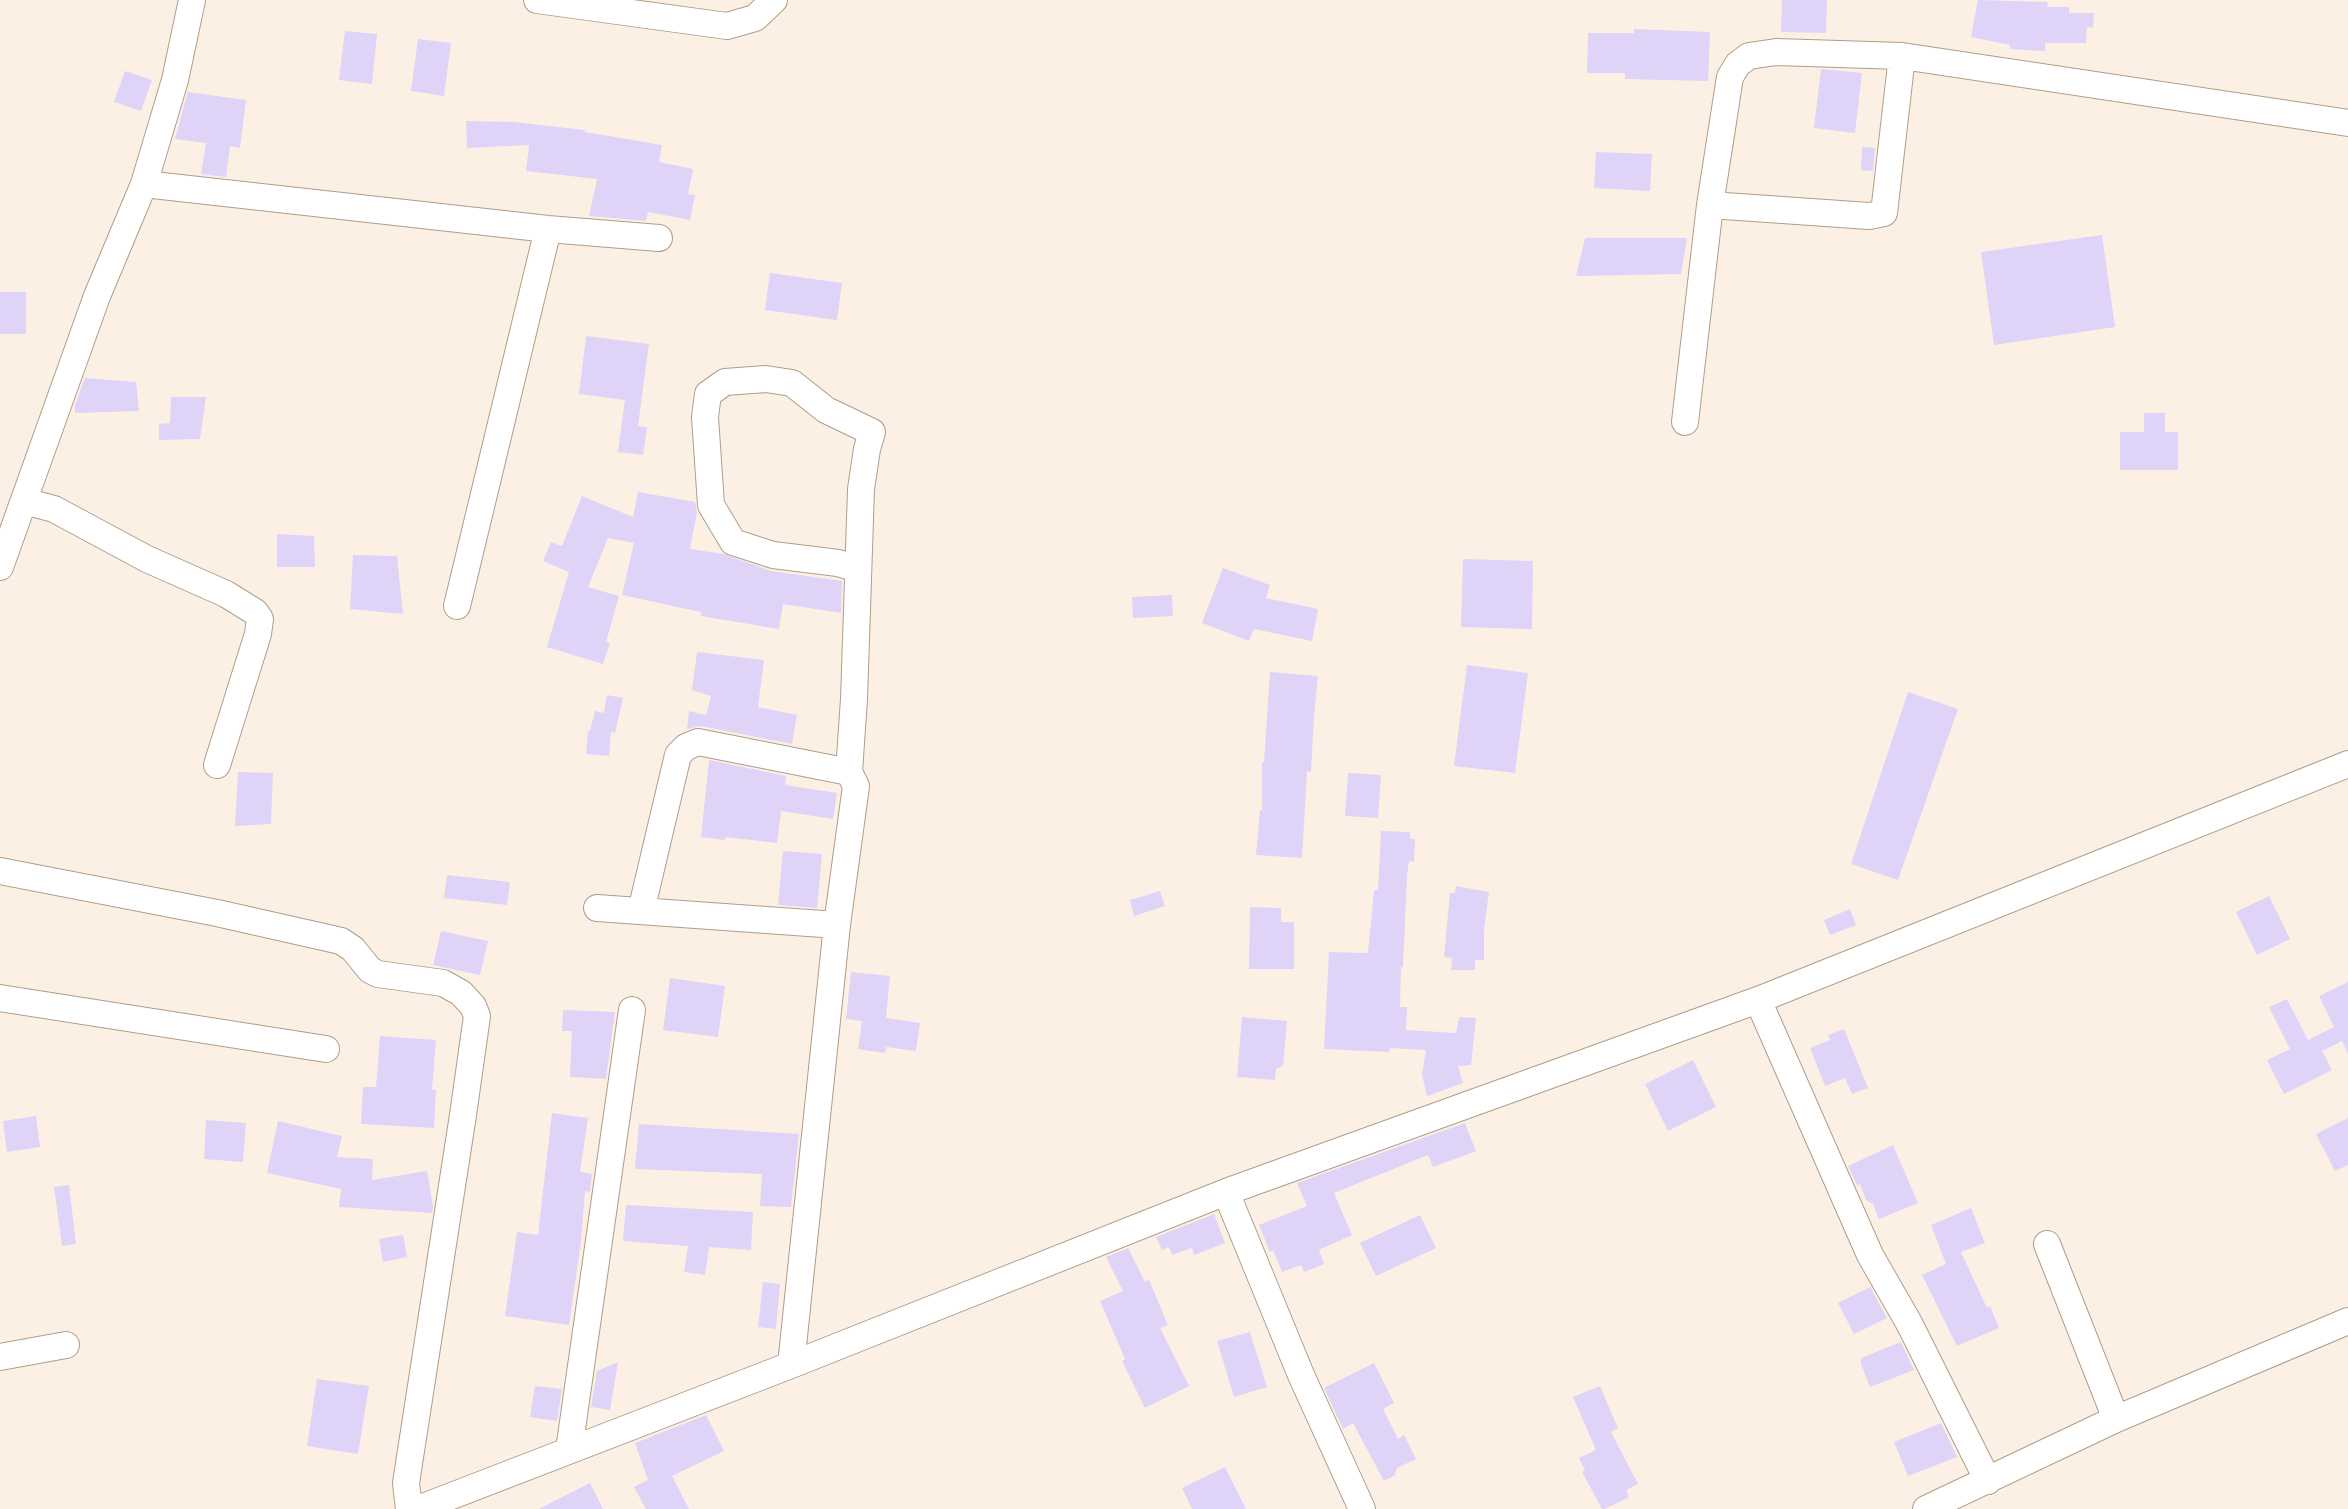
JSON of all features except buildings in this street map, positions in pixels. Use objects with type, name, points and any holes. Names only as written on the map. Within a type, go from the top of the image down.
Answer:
[{"type":"street","points":[[0,567],[97,296],[144,184],[175,80],[192,0]]},
{"type":"street","points":[[537,0],[727,26],[755,18],[774,0]]},
{"type":"street","points":[[1685,422],[1710,205],[1730,77],[1738,64],[1749,56],[1776,52],[1902,56],[2348,123]]},
{"type":"street","points":[[1710,205],[1869,216],[1884,213],[1902,56]]},
{"type":"street","points":[[144,184],[548,229],[659,238]]},
{"type":"street","points":[[457,606],[548,229]]},
{"type":"street","points":[[791,1365],[837,925],[856,786],[849,772],[854,699],[861,489],[872,432],[826,410],[792,383],[766,379],[725,382],[708,394],[705,417],[711,505],[733,542],[773,555],[838,563],[858,569]]},
{"type":"street","points":[[24,501],[54,509],[147,559],[226,594],[255,612],[260,619],[258,634],[217,765]]},
{"type":"street","points":[[641,911],[678,755],[686,747],[698,742],[849,772]]},
{"type":"street","points":[[418,1509],[1226,1192],[1758,1000],[2348,764]]},
{"type":"street","points":[[0,871],[217,913],[341,941],[378,974],[443,983],[461,993],[473,1006],[477,1016],[466,1100],[410,1449],[406,1483],[409,1509]]},
{"type":"street","points":[[597,908],[837,925]]},
{"type":"street","points":[[0,998],[326,1049]]},
{"type":"street","points":[[1758,1000],[1870,1255],[1909,1323],[1988,1481]]},
{"type":"street","points":[[569,1450],[632,1010]]},
{"type":"street","points":[[1226,1192],[1301,1375],[1362,1509]]},
{"type":"street","points":[[2047,1244],[2116,1419]]},
{"type":"street","points":[[1926,1509],[2116,1419],[2348,1321]]},
{"type":"street","points":[[0,1357],[66,1345]]}]
